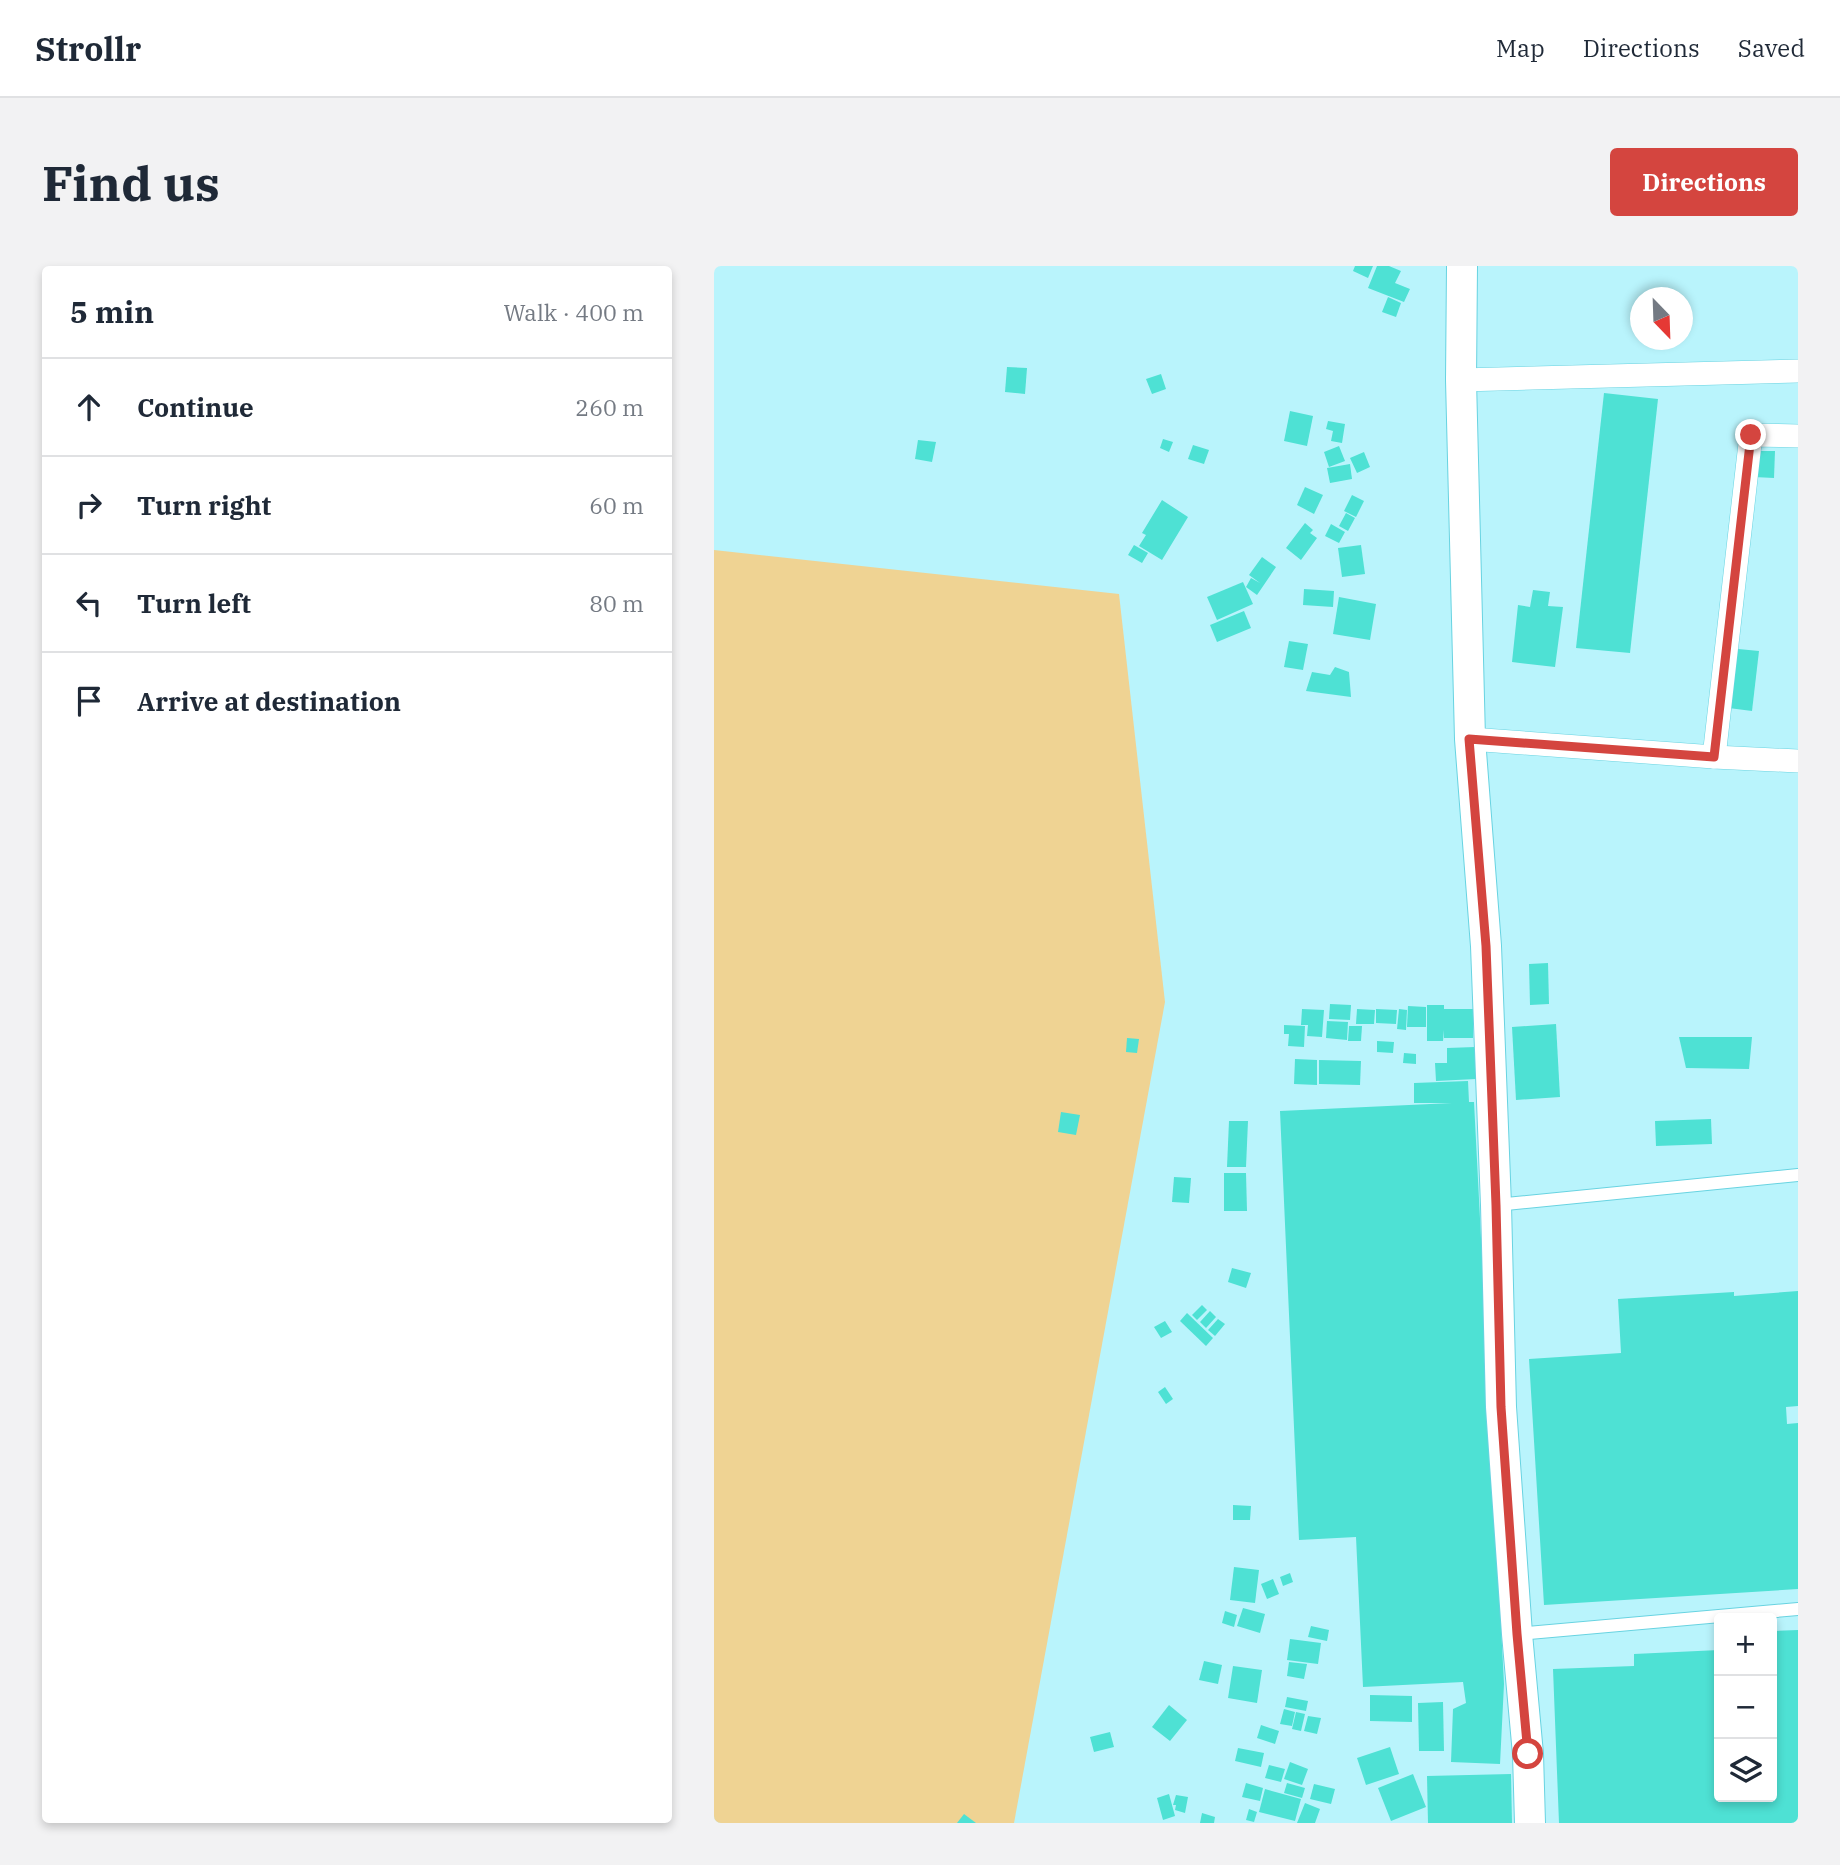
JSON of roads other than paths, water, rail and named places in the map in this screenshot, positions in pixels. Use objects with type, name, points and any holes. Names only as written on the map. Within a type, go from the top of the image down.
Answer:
[{"type":"street","points":[[1462,266],[1461,380],[1469,739],[1486,946],[1501,1407],[1528,1754],[1530,1823]]},
{"type":"street","points":[[1461,380],[1798,371]]},
{"type":"street","points":[[1714,757],[1751,435],[1798,436]]},
{"type":"street","points":[[1469,739],[1798,761]]},
{"type":"lane","points":[[1496,1205],[1798,1175]]},
{"type":"lane","points":[[1517,1634],[1798,1609]]}]
